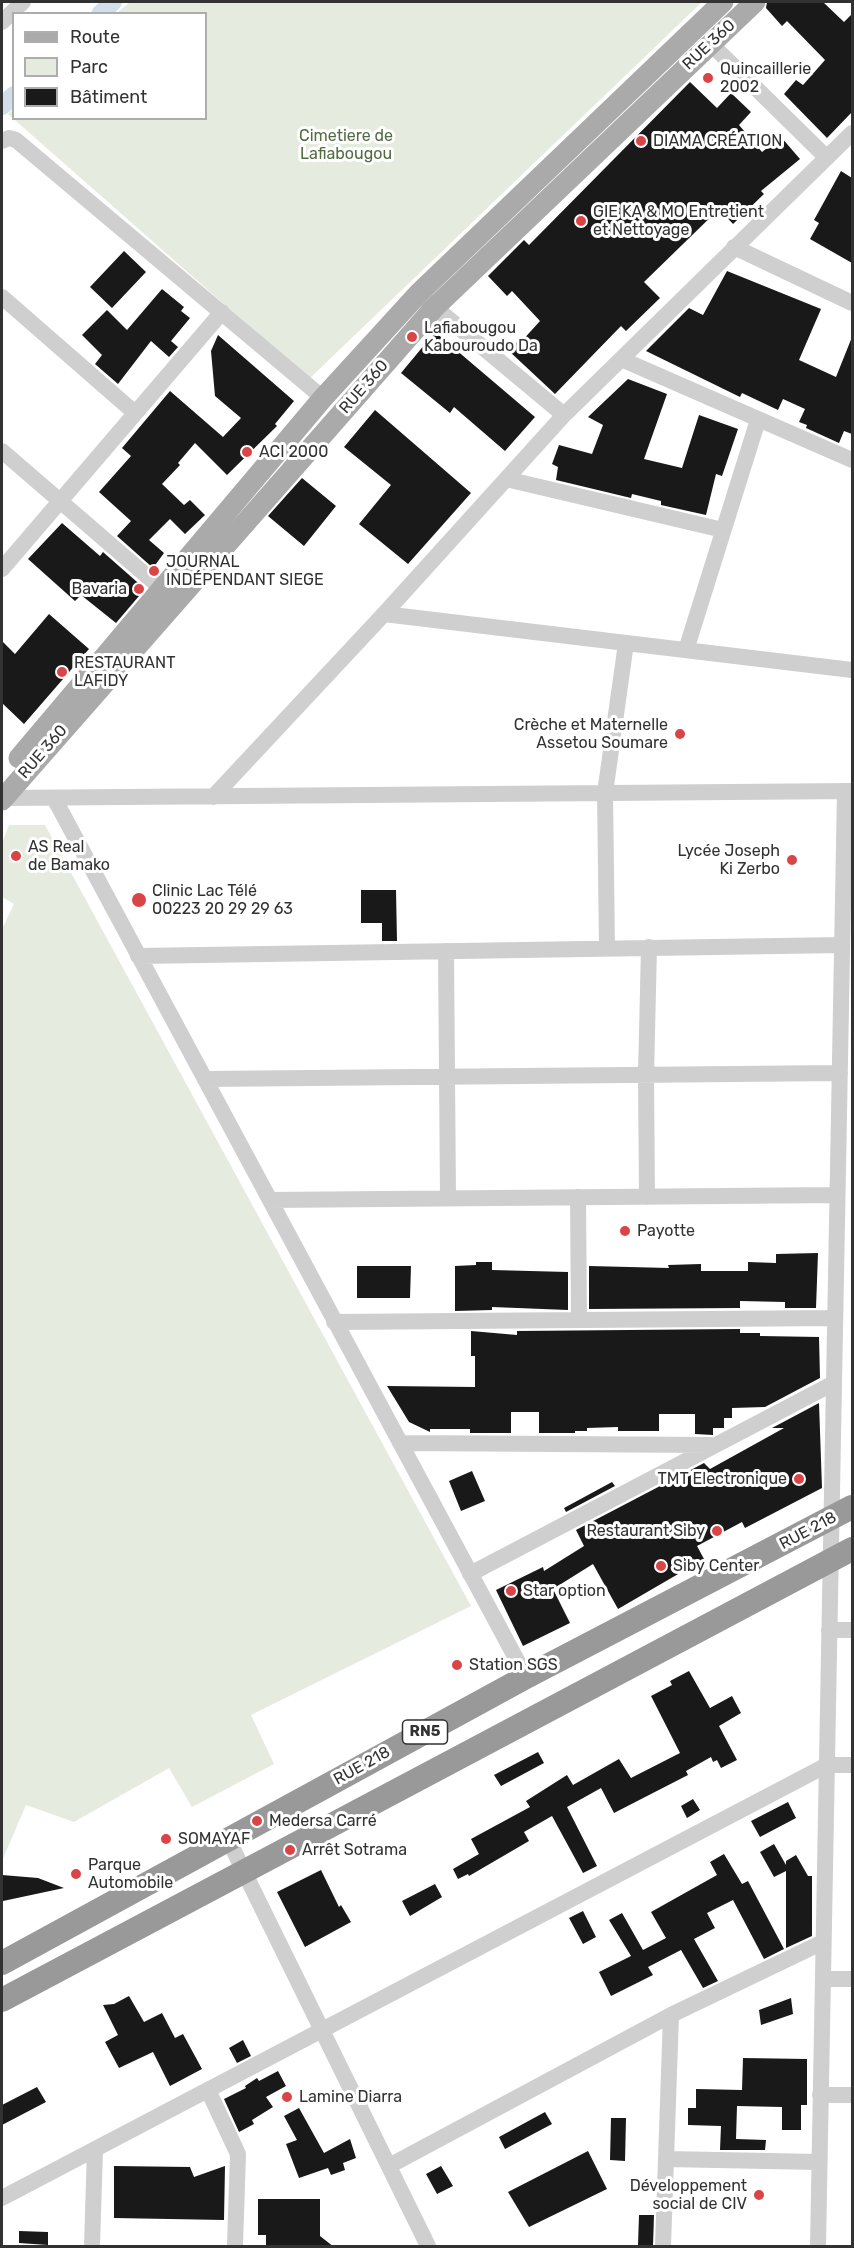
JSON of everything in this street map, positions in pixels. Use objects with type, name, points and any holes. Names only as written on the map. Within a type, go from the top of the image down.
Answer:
[{"type":"highway","name":"RUE 218","points":[[2,1963],[526,1677],[852,1507]]},
{"type":"highway","name":"RN5","points":[[2,2000],[852,1549]]},
{"type":"main road","name":"RUE 360","points":[[2,799],[426,301],[723,2]]},
{"type":"main road","name":"RUE 360","points":[[2,779],[323,398],[754,2]]},
{"type":"street","points":[[711,43],[827,158]]},
{"type":"street","points":[[213,797],[384,614],[564,415],[852,133]]},
{"type":"street","points":[[2,141],[9,138],[16,141],[323,398]]},
{"type":"street","points":[[734,247],[852,303]]},
{"type":"street","points":[[2,297],[135,413]]},
{"type":"street","points":[[426,301],[564,415]]},
{"type":"street","points":[[2,568],[222,312]]},
{"type":"street","points":[[621,358],[758,420],[852,459]]},
{"type":"street","points":[[686,650],[758,420]]},
{"type":"street","points":[[2,452],[162,589]]},
{"type":"street","points":[[506,479],[723,531]]},
{"type":"street","points":[[384,614],[852,670]]},
{"type":"street","points":[[606,948],[605,793],[626,643]]},
{"type":"street","points":[[2,799],[849,791],[842,945],[818,2247]]},
{"type":"street","points":[[54,798],[526,1677]]},
{"type":"street","points":[[138,956],[842,945]]},
{"type":"street","points":[[647,1197],[646,1075],[649,947]]},
{"type":"street","points":[[446,951],[448,1198]]},
{"type":"street","points":[[205,1079],[840,1074]]},
{"type":"street","points":[[270,1200],[837,1195]]},
{"type":"street","points":[[578,1197],[579,1320]]},
{"type":"street","points":[[334,1322],[835,1318]]},
{"type":"street","points":[[470,1574],[713,1444],[834,1383]]},
{"type":"street","points":[[400,1443],[713,1444]]},
{"type":"street","points":[[829,1630],[852,1630]]},
{"type":"street","points":[[2,2198],[827,1765],[852,1765]]},
{"type":"street","points":[[228,1839],[428,2247]]},
{"type":"street","points":[[389,2166],[671,2015],[823,1942]]},
{"type":"street","points":[[823,1978],[852,1979]]},
{"type":"street","points":[[663,2247],[671,2015]]},
{"type":"street","points":[[208,2090],[238,2154],[235,2247]]},
{"type":"street","points":[[820,2095],[852,2095]]},
{"type":"street","points":[[92,2247],[95,2149]]},
{"type":"street","points":[[666,2159],[819,2162]]},
{"type":"green space","name":"Cimetiere de Lafiabougou","points":[[130,2],[702,2],[309,379],[15,120],[207,120],[207,12],[118,12]]},
{"type":"green space","points":[[9,825],[45,825],[471,1606],[251,1715],[274,1764],[192,1807],[169,1768],[74,1822],[26,1805],[2,1861],[2,929],[14,904],[2,897],[2,843]]},
{"type":"building","points":[[767,2],[823,2],[844,22],[852,14],[852,112],[827,138],[784,94],[796,80],[803,85],[825,60],[787,21],[782,26],[766,8]]},
{"type":"building","points":[[690,82],[717,108],[731,93],[751,112],[739,125],[762,152],[781,137],[800,159],[761,191],[764,194],[733,224],[719,209],[644,282],[660,298],[626,331],[621,326],[555,394],[509,351],[518,341],[520,343],[540,321],[512,291],[507,296],[488,276],[524,240],[529,245]]},
{"type":"building","points":[[841,171],[852,178],[852,263],[810,239],[819,223],[814,220]]},
{"type":"building","points":[[124,251],[146,272],[112,308],[90,287]]},
{"type":"building","points":[[727,271],[821,309],[799,360],[836,377],[852,337],[852,434],[844,431],[839,443],[806,428],[807,425],[799,422],[805,409],[783,399],[778,410],[742,393],[740,397],[646,351],[689,308],[703,315]]},
{"type":"building","points":[[162,289],[184,307],[181,311],[190,318],[171,341],[178,347],[169,357],[151,341],[118,384],[95,364],[102,355],[82,335],[107,310],[127,330]]},
{"type":"building","points":[[435,332],[535,417],[505,451],[454,407],[450,413],[401,373]]},
{"type":"building","points":[[218,335],[294,401],[275,424],[277,426],[227,475],[195,443],[178,463],[180,465],[162,484],[184,505],[190,500],[205,515],[185,534],[170,519],[149,540],[164,553],[153,568],[117,536],[131,521],[99,492],[131,456],[122,448],[170,391],[223,437],[241,418],[215,396],[211,351]]},
{"type":"building","points":[[628,379],[667,394],[644,459],[682,468],[699,415],[738,429],[722,476],[716,474],[706,515],[661,505],[661,501],[632,494],[631,498],[556,480],[558,467],[552,464],[559,445],[592,454],[603,425],[588,417]]},
{"type":"building","points":[[375,410],[471,493],[408,564],[359,524],[391,485],[344,447]]},
{"type":"building","points":[[302,478],[336,506],[304,546],[268,516]]},
{"type":"building","points":[[62,523],[100,556],[103,552],[145,589],[116,623],[81,595],[75,601],[28,559]]},
{"type":"building","points":[[49,614],[89,649],[24,724],[2,703],[2,641],[15,654]]},
{"type":"building","points":[[361,890],[396,890],[397,941],[382,941],[382,923],[361,923]]},
{"type":"building","points":[[818,1253],[816,1308],[785,1308],[785,1302],[740,1301],[740,1308],[589,1309],[589,1266],[669,1268],[668,1265],[701,1264],[701,1271],[748,1271],[748,1262],[776,1263],[776,1254]]},
{"type":"building","points":[[476,1262],[492,1262],[492,1270],[568,1272],[568,1310],[492,1307],[492,1310],[455,1311],[455,1266],[476,1265]]},
{"type":"building","points":[[357,1266],[411,1266],[410,1298],[357,1298]]},
{"type":"building","points":[[740,1329],[740,1333],[760,1333],[760,1336],[819,1337],[820,1378],[765,1407],[732,1408],[732,1418],[724,1418],[724,1428],[713,1428],[713,1435],[695,1434],[695,1414],[659,1414],[659,1431],[618,1431],[618,1427],[587,1428],[587,1431],[575,1431],[575,1433],[539,1433],[539,1412],[511,1412],[511,1433],[470,1433],[470,1429],[430,1429],[430,1432],[409,1422],[387,1386],[475,1387],[475,1356],[471,1356],[471,1331],[517,1335],[517,1331]]},
{"type":"building","points":[[819,1403],[822,1488],[745,1528],[742,1522],[697,1546],[704,1559],[618,1609],[593,1564],[553,1589],[570,1623],[523,1646],[496,1590],[543,1567],[544,1571],[584,1546],[576,1530],[704,1463],[710,1469],[784,1428],[772,1428]]},
{"type":"building","points":[[472,1471],[485,1501],[461,1511],[449,1481]]},
{"type":"building","points":[[612,1482],[615,1486],[566,1512],[564,1508]]},
{"type":"building","points":[[689,1671],[710,1708],[732,1696],[741,1713],[719,1726],[737,1760],[721,1768],[717,1760],[713,1762],[711,1757],[686,1771],[688,1775],[614,1813],[601,1788],[567,1807],[597,1866],[583,1873],[552,1816],[524,1832],[529,1841],[469,1876],[468,1874],[458,1879],[453,1869],[479,1854],[471,1839],[530,1807],[526,1801],[567,1775],[573,1785],[619,1759],[631,1778],[680,1753],[651,1696],[672,1685],[670,1681]]},
{"type":"building","points":[[538,1752],[544,1763],[501,1786],[494,1775]]},
{"type":"building","points":[[693,1799],[700,1810],[687,1818],[681,1806]]},
{"type":"building","points":[[788,1802],[796,1818],[760,1837],[751,1821]]},
{"type":"building","points":[[774,1844],[786,1865],[786,1861],[796,1855],[808,1876],[812,1876],[812,1936],[786,1948],[786,1871],[774,1877],[760,1852]]},
{"type":"building","points":[[724,1854],[742,1884],[748,1881],[784,1949],[764,1959],[733,1900],[707,1913],[715,1928],[694,1939],[718,1981],[703,1988],[681,1950],[648,1967],[653,1975],[611,1996],[599,1972],[631,1956],[609,1920],[622,1913],[643,1950],[666,1938],[651,1912],[717,1875],[710,1862]]},
{"type":"building","points":[[321,1870],[339,1907],[341,1905],[351,1922],[305,1947],[277,1892]]},
{"type":"building","points":[[2,1875],[38,1878],[64,1888],[3,1901]]},
{"type":"building","points":[[435,1884],[442,1897],[410,1916],[402,1901]]},
{"type":"building","points":[[583,1911],[596,1937],[583,1944],[569,1918]]},
{"type":"building","points":[[129,1996],[144,2022],[162,2013],[175,2038],[183,2034],[202,2069],[170,2086],[153,2052],[119,2068],[105,2042],[118,2035],[103,2005],[114,2004]]},
{"type":"building","points":[[791,1998],[793,2014],[761,2025],[759,2010]]},
{"type":"building","points":[[243,2040],[251,2056],[237,2063],[229,2048]]},
{"type":"building","points":[[743,2058],[807,2059],[807,2105],[801,2105],[801,2130],[782,2130],[782,2107],[737,2106],[736,2139],[766,2140],[765,2150],[720,2150],[721,2126],[688,2125],[688,2108],[696,2108],[696,2089],[742,2090]]},
{"type":"building","points":[[278,2071],[286,2086],[266,2097],[273,2107],[252,2120],[254,2124],[239,2132],[224,2099],[246,2088],[245,2086],[257,2078],[259,2081]]},
{"type":"building","points":[[37,2087],[46,2102],[2,2125],[2,2105]]},
{"type":"building","points":[[299,2108],[324,2153],[350,2139],[356,2158],[343,2163],[345,2170],[331,2175],[328,2168],[299,2178],[286,2144],[297,2140],[284,2116]]},
{"type":"building","points":[[545,2112],[552,2124],[505,2149],[499,2137]]},
{"type":"building","points":[[611,2118],[626,2118],[625,2161],[610,2160]]},
{"type":"building","points":[[588,2151],[607,2189],[529,2227],[508,2192]]},
{"type":"building","points":[[114,2166],[190,2167],[194,2177],[225,2166],[224,2220],[114,2218]]},
{"type":"building","points":[[441,2166],[453,2186],[437,2194],[426,2174]]},
{"type":"building","points":[[258,2199],[320,2199],[320,2236],[334,2247],[266,2247],[266,2235],[258,2235]]},
{"type":"building","points":[[639,2215],[654,2215],[653,2246],[638,2245]]},
{"type":"building","points":[[19,2231],[48,2232],[48,2245],[19,2243]]},
{"type":"waterway","points":[[102,12],[113,2]]},
{"type":"waterway","points":[[2,106],[12,97]]},
{"type":"place","name":"Quincaillerie 2002","points":[[708,78]]},
{"type":"place","name":"DIAMA CRÉATION","points":[[641,141]]},
{"type":"place","name":"GIE KA & MO Entretient et Nettoyage","points":[[581,221]]},
{"type":"place","name":"Lafiabougou Kabouroudo Da","points":[[412,337]]},
{"type":"place","name":"ACI 2000","points":[[247,452]]},
{"type":"place","name":"JOURNAL INDÉPENDANT SIEGE","points":[[154,571]]},
{"type":"place","name":"Bavaria","points":[[139,589]]},
{"type":"place","name":"RESTAURANT LAFIDY","points":[[62,672]]},
{"type":"place","name":"Crèche et Maternelle Assetou Soumare","points":[[680,734]]},
{"type":"place","name":"AS Real de Bamako","points":[[16,856]]},
{"type":"place","name":"Lycée Joseph Ki Zerbo","points":[[792,860]]},
{"type":"place","name":"Clinic Lac Télé 00223 20 29 29 63","points":[[139,900]]},
{"type":"place","name":"Payotte","points":[[625,1231]]},
{"type":"place","name":"TMT Electronique","points":[[799,1479]]},
{"type":"place","name":"Restaurant Siby","points":[[717,1531]]},
{"type":"place","name":"Siby Center","points":[[661,1566]]},
{"type":"place","name":"Star option","points":[[511,1591]]},
{"type":"place","name":"Station SGS","points":[[457,1665]]},
{"type":"place","name":"Medersa Carré","points":[[257,1821]]},
{"type":"place","name":"SOMAYAF","points":[[166,1839]]},
{"type":"place","name":"Arrêt Sotrama","points":[[290,1850]]},
{"type":"place","name":"Parque Automobile","points":[[76,1874]]},
{"type":"place","name":"Lamine Diarra","points":[[287,2097]]},
{"type":"place","name":"Développement social de CIV","points":[[759,2195]]}]
